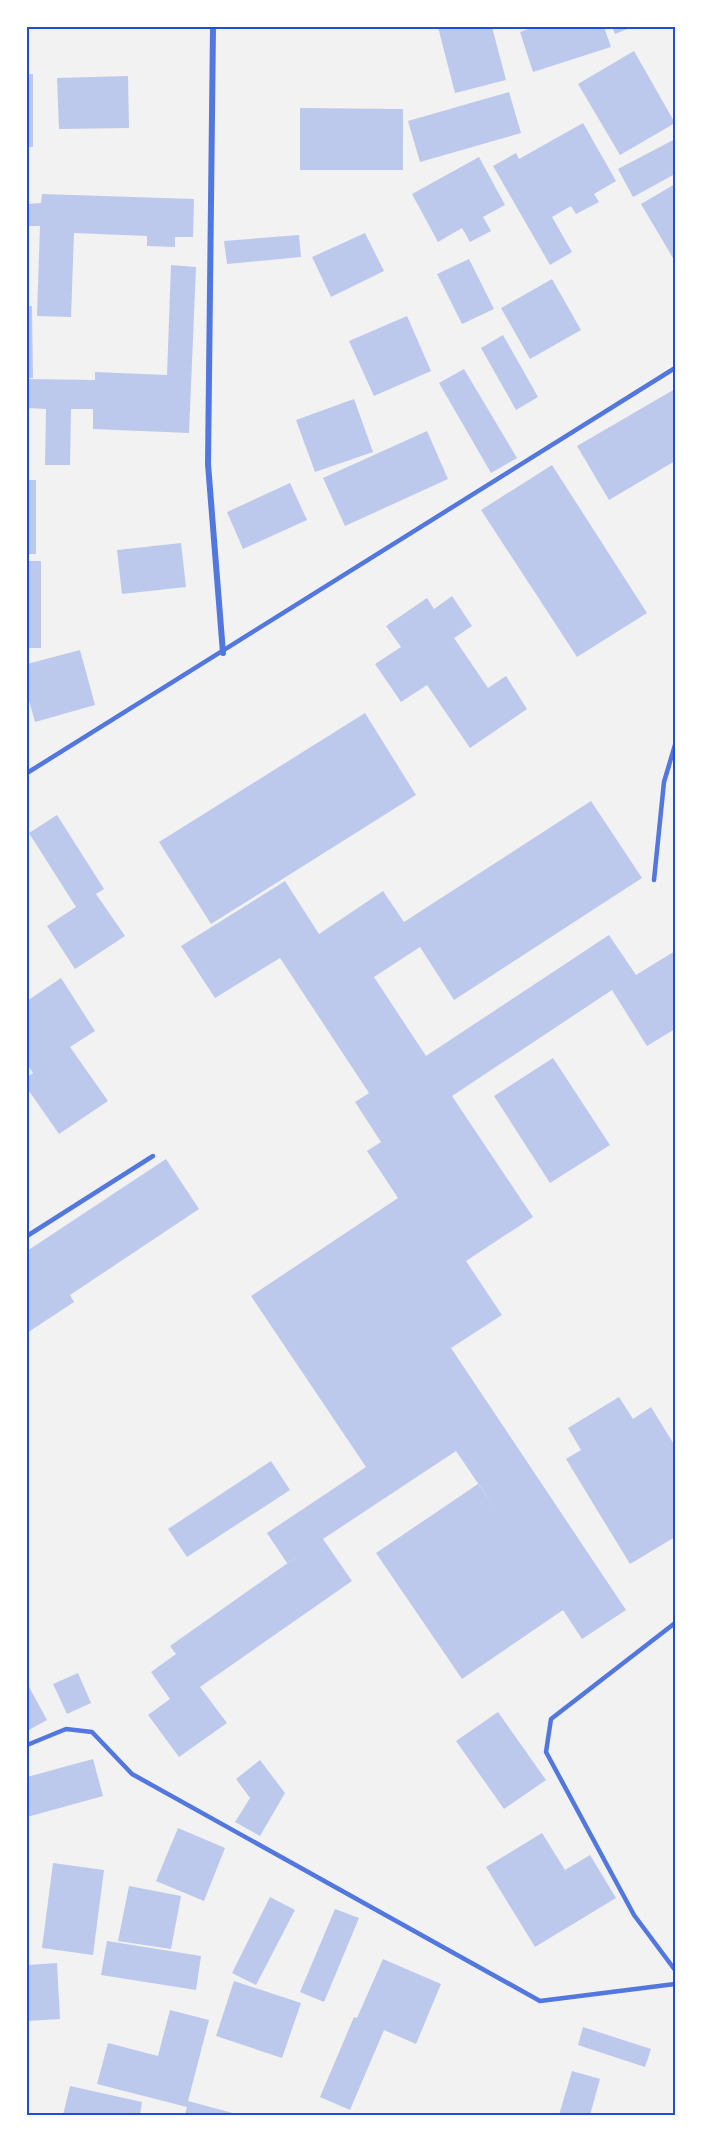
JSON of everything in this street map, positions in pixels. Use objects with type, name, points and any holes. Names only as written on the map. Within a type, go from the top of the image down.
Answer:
[{"type":"street","points":[[213,27],[208,465],[223,653]]},
{"type":"lane","points":[[27,773],[223,653],[675,368]]},
{"type":"lane","points":[[654,880],[664,782],[675,746]]},
{"type":"lane","points":[[27,1236],[153,1156]]},
{"type":"lane","points":[[675,1623],[551,1719],[546,1752],[634,1915],[675,1970]]},
{"type":"lane","points":[[27,1745],[66,1729],[92,1732],[132,1774],[540,2001],[675,1984]]},
{"type":"building","points":[[438,27],[492,27],[506,80],[455,93]]},
{"type":"building","points":[[534,27],[604,27],[611,47],[533,72],[520,32]]},
{"type":"building","points":[[612,27],[632,27],[615,34]]},
{"type":"building","points":[[634,51],[675,123],[620,155],[578,84]]},
{"type":"building","points":[[27,74],[33,74],[33,147],[27,147]]},
{"type":"building","points":[[128,76],[129,128],[59,129],[57,78]]},
{"type":"building","points":[[509,92],[521,133],[420,162],[408,121]]},
{"type":"building","points":[[300,108],[403,109],[403,170],[300,170]]},
{"type":"building","points":[[583,123],[616,181],[594,194],[599,202],[576,214],[571,206],[552,217],[572,252],[550,265],[493,166],[516,153],[519,159]]},
{"type":"building","points":[[675,139],[675,174],[633,197],[618,169]]},
{"type":"building","points":[[479,157],[505,205],[483,217],[491,231],[470,242],[462,228],[438,242],[412,194]]},
{"type":"building","points":[[675,184],[675,257],[673,258],[641,204]]},
{"type":"building","points":[[42,194],[194,199],[193,237],[175,237],[175,247],[147,246],[147,236],[74,233],[71,317],[37,316],[40,226],[27,226],[27,204],[41,203]]},
{"type":"building","points":[[365,233],[384,271],[331,297],[312,257]]},
{"type":"building","points":[[299,235],[301,257],[227,264],[224,241]]},
{"type":"building","points":[[469,259],[494,309],[462,324],[437,274]]},
{"type":"building","points":[[171,265],[196,267],[189,433],[93,429],[93,409],[71,409],[70,465],[45,465],[46,409],[27,408],[27,379],[95,380],[95,372],[167,375]]},
{"type":"building","points":[[552,279],[581,330],[530,359],[501,308]]},
{"type":"building","points":[[27,306],[32,306],[33,378],[27,378]]},
{"type":"building","points":[[407,316],[431,371],[374,396],[349,341]]},
{"type":"building","points":[[503,335],[538,397],[516,410],[481,348]]},
{"type":"building","points":[[464,369],[517,458],[491,473],[439,383]]},
{"type":"building","points":[[675,389],[675,461],[609,500],[577,446]]},
{"type":"building","points":[[354,399],[373,452],[315,472],[296,420]]},
{"type":"building","points":[[427,431],[448,479],[345,526],[323,478]]},
{"type":"building","points":[[552,465],[647,613],[577,657],[481,510]]},
{"type":"building","points":[[27,480],[36,480],[36,554],[27,554]]},
{"type":"building","points":[[290,483],[307,520],[243,549],[227,512]]},
{"type":"building","points":[[181,543],[186,587],[122,594],[117,550]]},
{"type":"building","points":[[27,561],[41,561],[41,648],[27,648]]},
{"type":"building","points":[[452,596],[472,626],[454,638],[488,688],[506,676],[527,709],[470,748],[427,685],[401,702],[375,664],[401,647],[386,626],[427,598],[434,609]]},
{"type":"building","points":[[80,650],[95,705],[35,722],[27,693],[27,664]]},
{"type":"building","points":[[365,713],[416,795],[211,924],[159,842]]},
{"type":"building","points":[[591,801],[642,878],[454,1000],[420,947],[374,977],[426,1056],[609,935],[636,975],[675,951],[675,1029],[647,1046],[612,990],[452,1096],[533,1217],[466,1261],[502,1315],[451,1348],[626,1610],[582,1639],[563,1610],[462,1679],[376,1553],[478,1484],[496,1510],[456,1451],[323,1539],[352,1581],[200,1687],[227,1723],[179,1757],[148,1715],[170,1699],[151,1672],[176,1654],[170,1646],[299,1555],[287,1563],[267,1533],[366,1467],[251,1296],[398,1198],[367,1151],[381,1142],[355,1102],[369,1093],[280,958],[215,998],[181,946],[285,881],[319,934],[383,891],[404,922]]},
{"type":"building","points":[[57,815],[104,889],[96,894],[125,936],[75,969],[47,926],[76,907],[29,833]]},
{"type":"building","points":[[61,978],[95,1031],[70,1047],[108,1101],[59,1134],[27,1088],[27,1077],[33,1073],[27,1064],[27,1001]]},
{"type":"building","points":[[553,1058],[610,1145],[550,1183],[494,1096]]},
{"type":"building","points":[[166,1159],[199,1209],[70,1295],[74,1302],[27,1333],[27,1251]]},
{"type":"building","points":[[619,1397],[633,1419],[651,1407],[675,1446],[675,1537],[630,1564],[566,1459],[581,1450],[568,1428]]},
{"type":"building","points":[[271,1461],[290,1490],[187,1557],[168,1529]]},
{"type":"building","points":[[78,1673],[91,1703],[67,1714],[53,1684]]},
{"type":"building","points":[[27,1683],[47,1720],[27,1731]]},
{"type":"building","points":[[498,1712],[546,1780],[504,1809],[456,1741]]},
{"type":"building","points":[[93,1759],[103,1796],[27,1817],[27,1777]]},
{"type":"building","points":[[260,1760],[285,1793],[260,1836],[235,1822],[250,1798],[236,1779]]},
{"type":"building","points":[[178,1828],[225,1848],[204,1901],[156,1881]]},
{"type":"building","points":[[542,1833],[565,1870],[590,1855],[616,1898],[535,1947],[486,1867]]},
{"type":"building","points":[[53,1863],[104,1870],[93,1955],[42,1948]]},
{"type":"building","points":[[129,1886],[181,1896],[171,1949],[118,1941]]},
{"type":"building","points":[[270,1897],[295,1910],[256,1985],[232,1973]]},
{"type":"building","points":[[335,1909],[359,1918],[324,2002],[300,1992]]},
{"type":"building","points":[[107,1941],[201,1956],[196,1990],[101,1975]]},
{"type":"building","points":[[383,1959],[441,1984],[416,2044],[384,2030],[350,2110],[320,2097],[354,2017],[357,2018]]},
{"type":"building","points":[[57,1963],[60,2019],[27,2021],[27,1965]]},
{"type":"building","points":[[234,1981],[301,2003],[282,2058],[216,2036]]},
{"type":"building","points":[[170,2010],[209,2020],[188,2101],[240,2115],[185,2115],[187,2107],[97,2084],[108,2043],[158,2056]]},
{"type":"building","points":[[583,2027],[651,2049],[645,2067],[578,2045]]},
{"type":"building","points":[[572,2071],[600,2079],[590,2115],[559,2115]]},
{"type":"building","points":[[70,2086],[142,2102],[140,2115],[63,2115]]}]
